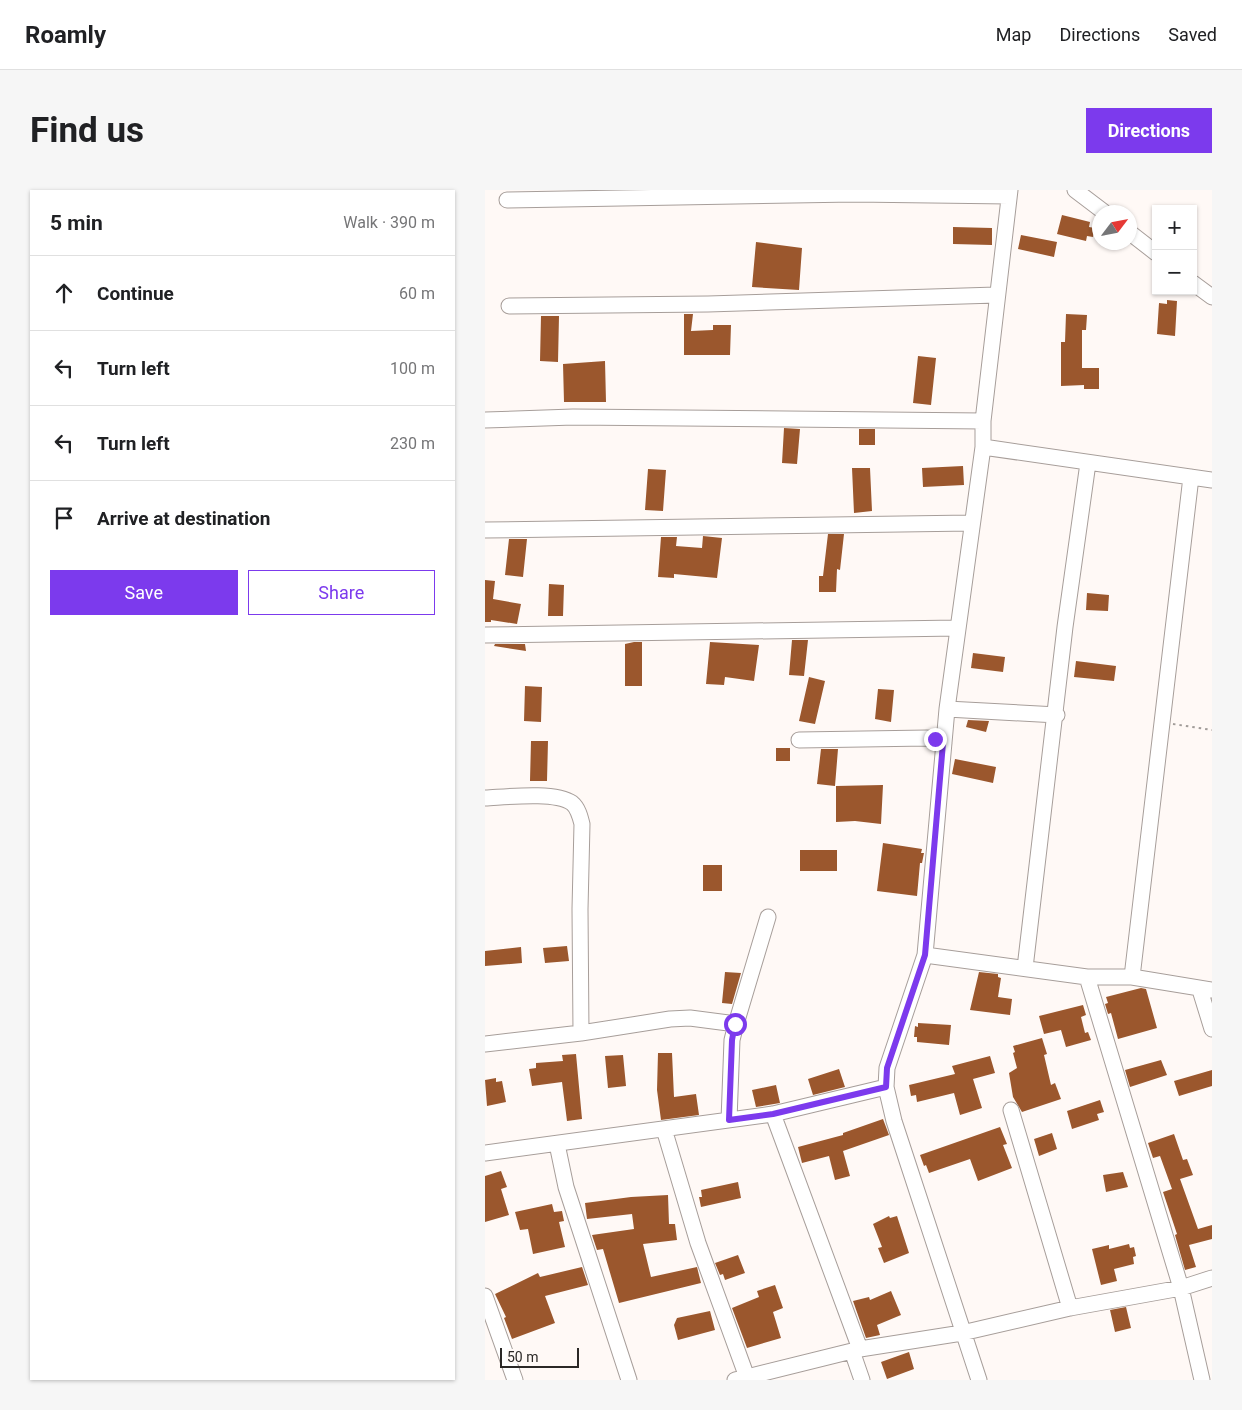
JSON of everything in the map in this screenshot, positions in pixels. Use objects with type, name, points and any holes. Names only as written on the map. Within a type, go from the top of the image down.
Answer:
[{"type":"street","points":[[1075,190],[1095,205]]},
{"type":"street","points":[[507,200],[1010,193],[996,295],[983,421],[983,447],[971,523],[943,743],[925,955],[887,1068],[886,1087],[894,1121],[979,1380]]},
{"type":"street","points":[[1137,238],[1152,250]]},
{"type":"street","points":[[1197,286],[1212,298]]},
{"type":"street","points":[[509,306],[708,304],[996,295]]},
{"type":"street","points":[[485,420],[573,417],[983,421]]},
{"type":"street","points":[[983,447],[1212,480]]},
{"type":"street","points":[[1025,968],[1057,715],[1067,618],[1088,463]]},
{"type":"street","points":[[1132,977],[1191,477]]},
{"type":"street","points":[[485,530],[971,523]]},
{"type":"street","points":[[485,636],[957,628]]},
{"type":"street","points":[[947,709],[1057,715]]},
{"type":"street","points":[[799,740],[893,737],[927,738],[943,743]]},
{"type":"street","points":[[485,798],[541,796],[566,800],[576,807],[580,814],[582,824],[580,909],[581,1033]]},
{"type":"street","points":[[729,1120],[732,1040],[735,1024],[768,917]]},
{"type":"street","points":[[925,955],[1087,977],[1132,977],[1206,990],[1212,1029]]},
{"type":"street","points":[[1087,977],[1181,1288],[1202,1380]]},
{"type":"street","points":[[485,1044],[581,1033],[671,1019],[690,1018],[735,1024]]},
{"type":"street","points":[[485,1153],[773,1114],[886,1087]]},
{"type":"street","points":[[1011,1110],[1070,1308]]},
{"type":"street","points":[[773,1114],[856,1350],[861,1380]]},
{"type":"street","points":[[664,1129],[698,1244],[743,1379],[856,1350],[963,1332],[1070,1308],[1181,1288],[1212,1278]]},
{"type":"street","points":[[557,1144],[565,1187],[629,1380]]},
{"type":"street","points":[[485,1296],[515,1380]]},
{"type":"path","points":[[1163,722],[1212,730]]},
{"type":"building","points":[[1062,215],[1090,222],[1089,227],[1092,228],[1092,237],[1087,236],[1086,241],[1057,234]]},
{"type":"building","points":[[953,227],[992,228],[992,245],[953,244]]},
{"type":"building","points":[[1021,235],[1057,242],[1054,257],[1018,249]]},
{"type":"building","points":[[756,242],[802,248],[799,290],[752,287]]},
{"type":"building","points":[[1167,300],[1177,301],[1175,336],[1157,334],[1159,303],[1167,304]]},
{"type":"building","points":[[684,314],[693,314],[691,331],[713,330],[713,325],[731,325],[730,355],[684,355]]},
{"type":"building","points":[[1066,314],[1087,315],[1086,330],[1082,330],[1082,368],[1099,368],[1099,389],[1084,389],[1084,385],[1061,386],[1061,342],[1065,342]]},
{"type":"building","points":[[541,316],[559,316],[558,362],[540,361]]},
{"type":"building","points":[[918,356],[936,358],[931,405],[913,403]]},
{"type":"building","points":[[605,361],[606,402],[564,402],[563,364]]},
{"type":"building","points":[[784,428],[800,429],[797,464],[782,463]]},
{"type":"building","points":[[859,429],[875,429],[875,445],[859,445]]},
{"type":"building","points":[[963,466],[964,485],[923,487],[922,468]]},
{"type":"building","points":[[852,468],[870,468],[872,511],[854,513]]},
{"type":"building","points":[[648,469],[666,470],[663,511],[645,510]]},
{"type":"building","points":[[828,534],[844,534],[840,570],[837,569],[836,592],[819,592],[819,576],[823,576]]},
{"type":"building","points":[[703,536],[722,538],[717,578],[674,574],[674,578],[658,577],[661,537],[677,537],[676,546],[702,548]]},
{"type":"building","points":[[509,539],[527,539],[523,577],[505,575]]},
{"type":"building","points":[[485,580],[495,581],[493,599],[521,604],[517,624],[491,620],[491,622],[485,622]]},
{"type":"building","points":[[549,584],[564,585],[563,616],[548,616]]},
{"type":"building","points":[[1087,593],[1109,595],[1108,611],[1086,610]]},
{"type":"building","points":[[792,640],[808,640],[804,676],[789,675]]},
{"type":"building","points":[[642,642],[642,686],[625,686],[625,644]]},
{"type":"building","points":[[710,642],[759,645],[754,681],[725,677],[724,685],[706,684]]},
{"type":"building","points":[[495,644],[525,644],[526,651],[494,646]]},
{"type":"building","points":[[973,653],[1005,657],[1003,672],[971,668]]},
{"type":"building","points":[[1076,661],[1116,666],[1114,681],[1074,677]]},
{"type":"building","points":[[809,677],[825,681],[815,724],[799,721]]},
{"type":"building","points":[[525,686],[542,687],[541,722],[524,721]]},
{"type":"building","points":[[878,689],[894,690],[891,722],[875,719]]},
{"type":"building","points":[[968,720],[989,721],[986,732],[966,727]]},
{"type":"building","points":[[531,741],[548,741],[547,781],[530,781]]},
{"type":"building","points":[[776,748],[790,748],[790,761],[776,761]]},
{"type":"building","points":[[821,749],[838,749],[835,786],[817,784]]},
{"type":"building","points":[[955,759],[996,767],[993,783],[952,774]]},
{"type":"building","points":[[883,785],[881,824],[855,821],[836,822],[836,786]]},
{"type":"building","points":[[883,843],[922,849],[921,853],[924,853],[922,863],[920,863],[917,896],[877,891]]},
{"type":"building","points":[[800,850],[837,850],[837,871],[800,871]]},
{"type":"building","points":[[703,865],[722,865],[722,891],[703,891]]},
{"type":"building","points":[[567,946],[569,961],[545,963],[543,948]]},
{"type":"building","points":[[521,947],[522,963],[485,966],[485,951]]},
{"type":"building","points":[[725,972],[741,973],[732,1004],[722,1003]]},
{"type":"building","points":[[979,972],[998,974],[998,977],[1001,978],[998,997],[1012,999],[1010,1015],[970,1010]]},
{"type":"building","points":[[1141,988],[1146,989],[1157,1028],[1118,1039],[1111,1013],[1108,1014],[1105,1004],[1108,1003],[1106,997]]},
{"type":"building","points":[[1083,1005],[1086,1015],[1081,1017],[1085,1033],[1088,1032],[1091,1040],[1066,1047],[1061,1030],[1044,1034],[1039,1016]]},
{"type":"building","points":[[918,1023],[951,1025],[949,1045],[917,1042],[917,1037],[914,1037],[915,1026],[918,1027]]},
{"type":"building","points":[[1042,1038],[1047,1054],[1044,1055],[1051,1085],[1055,1083],[1061,1099],[1022,1112],[1013,1097],[1009,1073],[1017,1068],[1013,1046]]},
{"type":"building","points":[[658,1053],[672,1053],[674,1097],[696,1094],[699,1115],[661,1120],[657,1090]]},
{"type":"building","points":[[576,1054],[582,1119],[567,1121],[562,1082],[532,1086],[529,1069],[536,1068],[536,1063],[563,1061],[562,1055]]},
{"type":"building","points":[[623,1055],[626,1086],[608,1088],[605,1056]]},
{"type":"building","points":[[990,1056],[995,1073],[973,1079],[982,1108],[960,1115],[954,1093],[917,1102],[916,1095],[911,1096],[909,1085],[955,1074],[952,1066]]},
{"type":"building","points":[[1161,1060],[1167,1075],[1130,1087],[1125,1070]]},
{"type":"building","points":[[839,1069],[845,1087],[813,1095],[808,1079]]},
{"type":"building","points":[[1212,1070],[1212,1086],[1179,1096],[1174,1081]]},
{"type":"building","points":[[496,1078],[496,1082],[502,1081],[506,1102],[487,1106],[485,1080]]},
{"type":"building","points":[[776,1085],[780,1103],[756,1107],[752,1090]]},
{"type":"building","points":[[1100,1100],[1104,1112],[1097,1114],[1099,1120],[1072,1129],[1067,1111]]},
{"type":"building","points":[[883,1119],[889,1135],[843,1151],[850,1176],[835,1180],[829,1156],[802,1163],[798,1147],[843,1135],[843,1133]]},
{"type":"building","points":[[1000,1127],[1007,1144],[1003,1145],[1012,1168],[978,1181],[970,1159],[929,1173],[926,1165],[924,1166],[920,1155]]},
{"type":"building","points":[[1052,1133],[1057,1149],[1039,1156],[1034,1139]]},
{"type":"building","points":[[1174,1134],[1183,1160],[1187,1159],[1193,1175],[1180,1179],[1198,1229],[1212,1225],[1212,1239],[1189,1245],[1196,1267],[1185,1270],[1175,1235],[1177,1234],[1163,1192],[1172,1189],[1160,1156],[1153,1158],[1148,1143]]},
{"type":"building","points":[[501,1171],[507,1187],[501,1189],[509,1215],[485,1222],[485,1176]]},
{"type":"building","points":[[1123,1172],[1128,1187],[1106,1192],[1103,1175]]},
{"type":"building","points":[[738,1182],[741,1198],[701,1207],[699,1197],[702,1197],[701,1190]]},
{"type":"building","points":[[668,1195],[669,1224],[675,1224],[677,1240],[643,1244],[651,1277],[697,1267],[701,1283],[619,1303],[603,1249],[597,1250],[592,1235],[634,1229],[632,1214],[587,1219],[585,1203],[631,1197]]},
{"type":"building","points":[[552,1204],[554,1212],[562,1211],[564,1221],[559,1222],[565,1247],[533,1254],[528,1229],[520,1230],[515,1212]]},
{"type":"building","points":[[889,1216],[890,1218],[897,1216],[909,1253],[884,1263],[878,1248],[882,1247],[873,1224]]},
{"type":"building","points":[[1129,1244],[1130,1248],[1134,1247],[1136,1256],[1133,1257],[1134,1264],[1114,1269],[1117,1281],[1101,1285],[1092,1249],[1109,1245],[1109,1249]]},
{"type":"building","points":[[738,1255],[745,1273],[725,1280],[723,1274],[720,1275],[715,1263]]},
{"type":"building","points":[[582,1267],[588,1285],[545,1296],[555,1323],[512,1339],[504,1318],[506,1317],[495,1294],[538,1273],[540,1277]]},
{"type":"building","points":[[775,1285],[783,1308],[773,1312],[781,1338],[747,1348],[732,1308],[759,1297],[757,1291]]},
{"type":"building","points":[[891,1291],[901,1315],[877,1325],[880,1335],[866,1338],[853,1301],[869,1297],[870,1300]]},
{"type":"building","points":[[1126,1307],[1131,1328],[1115,1332],[1110,1310]]},
{"type":"building","points":[[710,1311],[715,1330],[678,1340],[674,1325],[677,1318]]},
{"type":"building","points":[[909,1352],[914,1369],[887,1379],[881,1362]]},
{"type":"route","points":[[735,1024],[732,1040],[729,1120],[773,1114],[886,1087],[887,1068],[925,955],[943,743],[935,739]]}]
